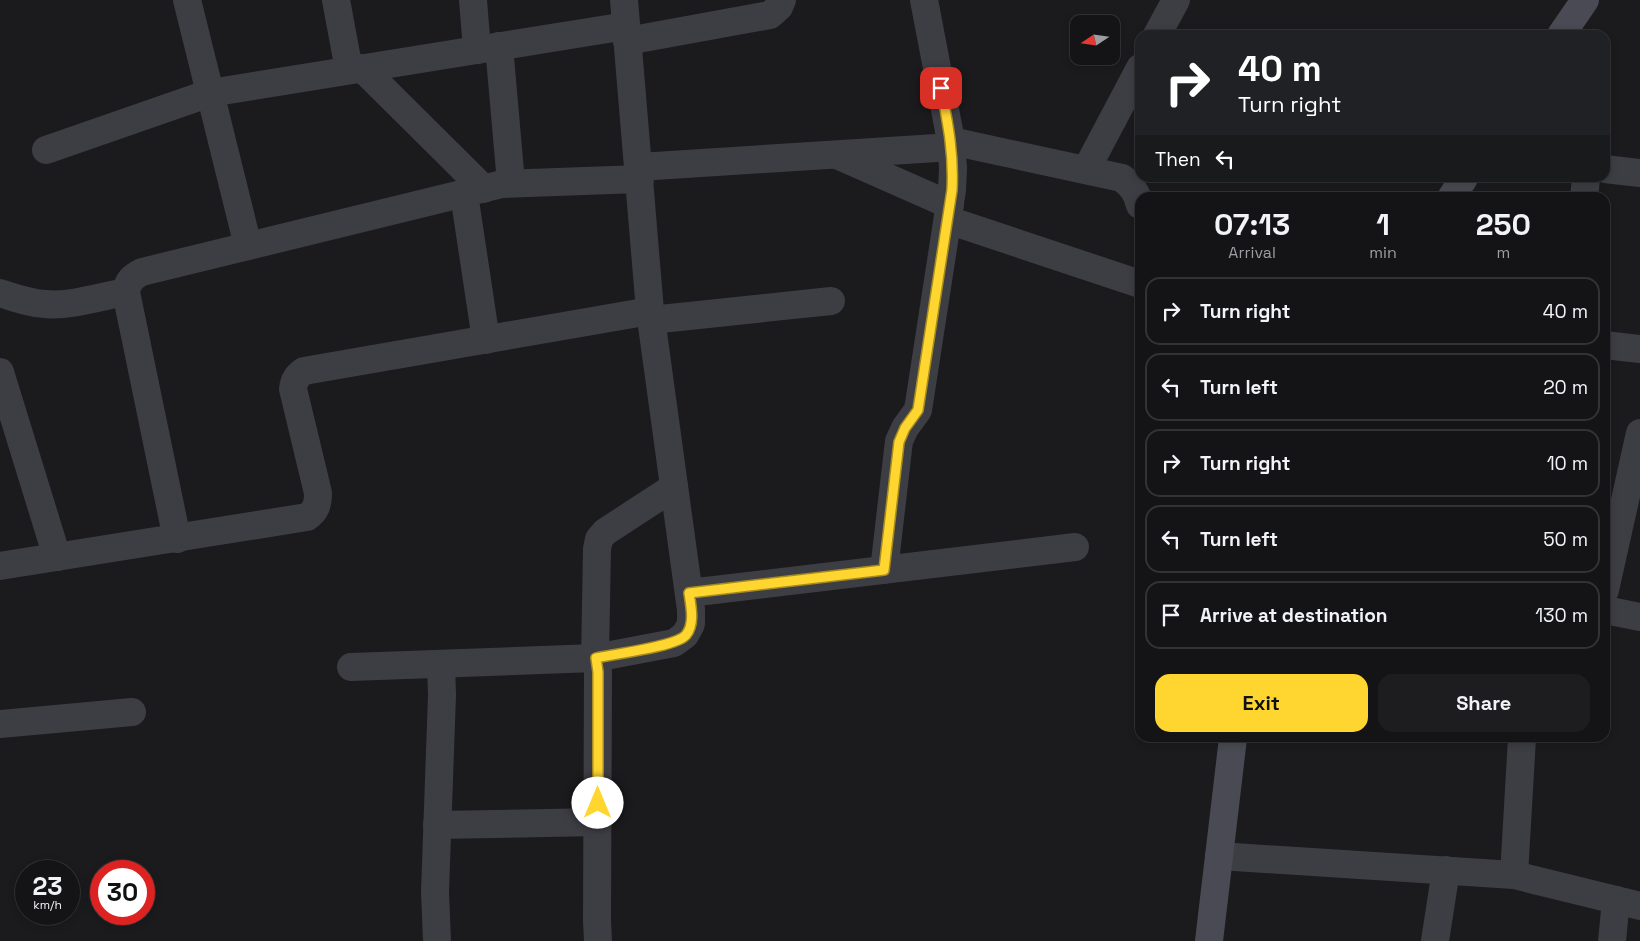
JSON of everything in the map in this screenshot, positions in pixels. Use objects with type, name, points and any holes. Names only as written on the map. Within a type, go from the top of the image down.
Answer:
[{"type":"main road","points":[[1564,30],[1585,0]]},
{"type":"main road","points":[[1209,941],[1233,742]]},
{"type":"street","points":[[187,0],[248,246]]},
{"type":"street","points":[[336,0],[356,69],[474,191],[486,340]]},
{"type":"street","points":[[473,0],[488,48],[511,183]]},
{"type":"street","points":[[46,150],[210,93],[488,48],[626,22],[770,15],[779,7],[782,0]]},
{"type":"street","points":[[884,570],[899,442],[905,428],[918,410],[949,213],[953,168],[951,144],[924,0]]},
{"type":"street","points":[[1160,30],[1176,0]]},
{"type":"street","points":[[351,667],[441,677],[597,665],[674,643],[686,635],[691,624],[689,593],[651,316],[626,22]]},
{"type":"street","points":[[1086,170],[1135,77]]},
{"type":"street","points":[[177,539],[126,292],[128,283],[133,277],[142,272],[511,183],[951,144],[1122,178],[1135,192]]},
{"type":"street","points":[[836,155],[949,213],[1135,282]]},
{"type":"street","points":[[1610,170],[1640,173]]},
{"type":"street","points":[[0,293],[23,301],[47,305],[126,292]]},
{"type":"street","points":[[0,566],[307,517],[313,512],[318,503],[318,493],[293,389],[294,381],[304,371],[486,340],[651,316],[831,301]]},
{"type":"street","points":[[1610,346],[1640,349]]},
{"type":"street","points":[[0,372],[57,557]]},
{"type":"street","points":[[1610,568],[1640,433]]},
{"type":"street","points":[[598,941],[597,549],[599,540],[604,532],[674,487]]},
{"type":"street","points":[[689,593],[1075,548]]},
{"type":"street","points":[[1610,611],[1640,617]]},
{"type":"street","points":[[437,941],[435,892],[441,677]]},
{"type":"street","points":[[0,724],[132,712]]},
{"type":"street","points":[[1514,875],[1522,742]]},
{"type":"street","points":[[437,825],[598,822]]},
{"type":"street","points":[[1219,856],[1514,875],[1628,903],[1612,941]]},
{"type":"street","points":[[1435,941],[1446,870]]},
{"type":"route","points":[[598,803],[598,672],[596,658],[674,643],[686,635],[691,624],[689,593],[884,570],[899,442],[905,428],[918,410],[952,190],[951,141],[941,88]]}]
